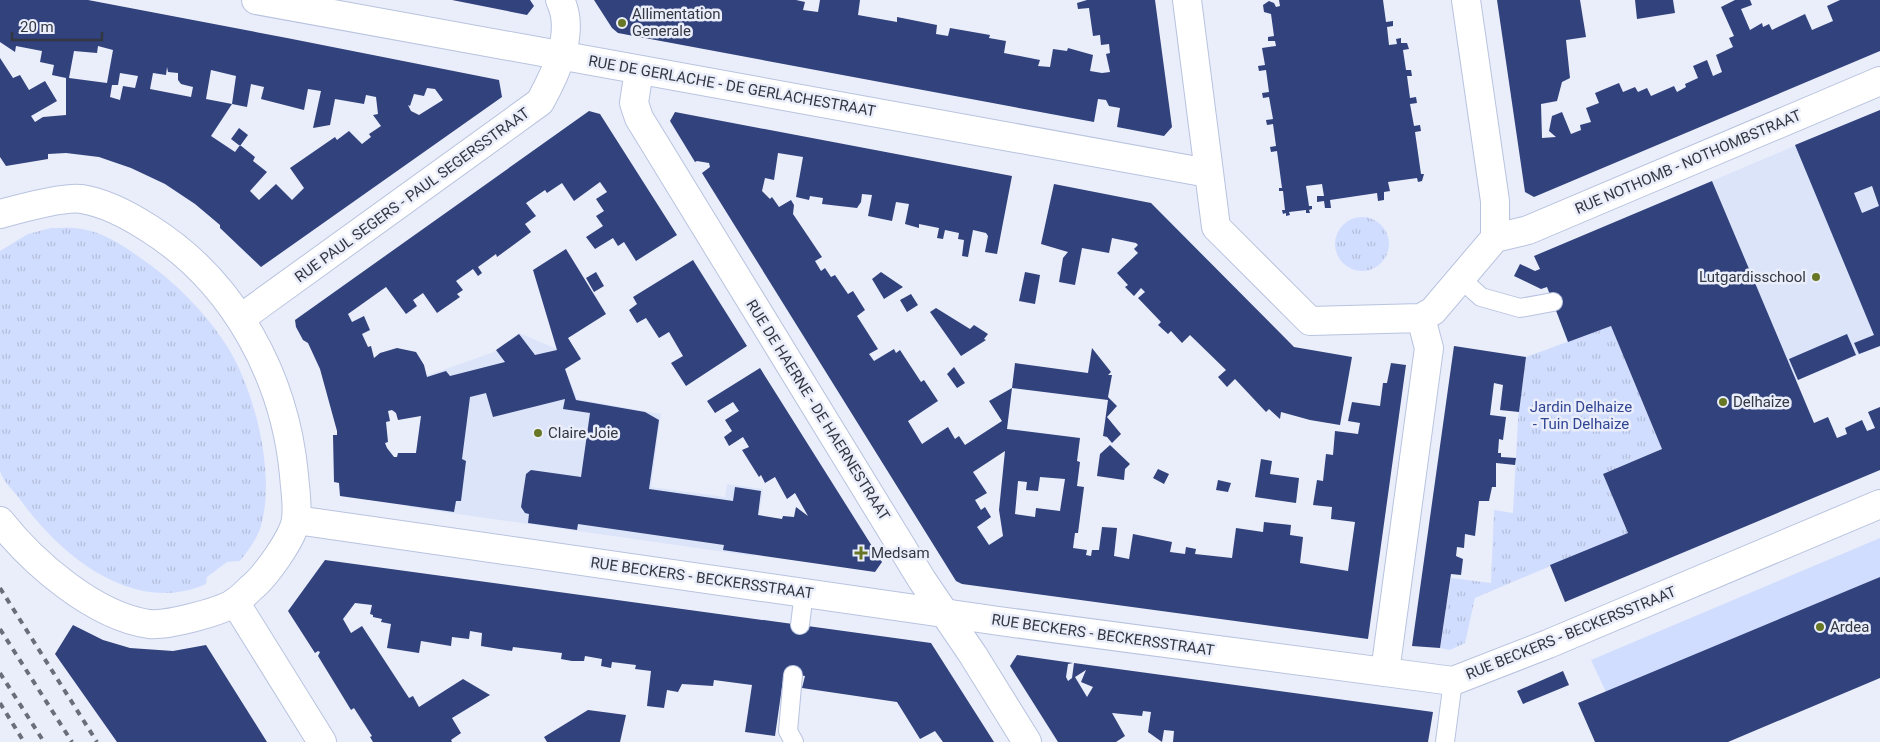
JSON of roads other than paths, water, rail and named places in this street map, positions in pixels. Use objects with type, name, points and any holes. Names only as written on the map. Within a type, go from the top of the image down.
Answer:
[{"type":"street","name":"RUE DE GERLACHE - DE GERLACHESTRAAT","points":[[256,0],[1208,173]]},
{"type":"street","points":[[560,0],[567,23],[561,55]]},
{"type":"street","points":[[1187,0],[1216,227],[1310,322],[1421,318],[1433,311],[1495,238],[1496,201],[1466,0]]},
{"type":"street","name":"RUE PAUL SEGERS - PAUL SEGERSSTRAAT","points":[[241,318],[540,102],[561,55]]},
{"type":"street","name":"RUE DE HAERNE - DE HAERNESTRAAT","points":[[639,70],[634,102],[639,118],[945,613],[1027,742]]},
{"type":"street","name":"RUE NOTHOMB - NOTHOMBSTRAAT","points":[[1495,238],[1528,230],[1880,81]]},
{"type":"street","points":[[0,214],[30,206],[81,198],[130,216],[174,244],[217,285],[241,318],[278,395],[291,441],[296,520],[279,555],[258,582],[235,602],[202,616],[150,624],[105,610],[54,576],[20,546],[0,521]]},
{"type":"street","points":[[1385,672],[1429,348],[1421,318]]},
{"type":"street","name":"RUE BECKERS - BECKERSSTRAAT","points":[[296,520],[945,613],[1453,681],[1548,644],[1880,504]]},
{"type":"street","points":[[235,602],[322,742]]},
{"type":"lane","points":[[1460,278],[1481,297],[1520,308],[1553,302]]},
{"type":"lane","points":[[800,625],[804,592]]},
{"type":"lane","points":[[793,675],[788,731],[794,742]]},
{"type":"lane","points":[[1445,742],[1453,681]]},
{"type":"railway","points":[[0,588],[97,742]]},
{"type":"railway","points":[[0,629],[72,742]]},
{"type":"railway","points":[[0,673],[44,742]]},
{"type":"railway","points":[[0,703],[24,742]]},
{"type":"place","name":"Allimentation Generale","points":[[622,23]]},
{"type":"place","name":"Lutgardisschool","points":[[1816,277]]},
{"type":"place","name":"Delhaize","points":[[1723,402]]},
{"type":"place","name":"Claire Joie","points":[[538,433]]},
{"type":"place","name":"Medsam","points":[[861,553]]},
{"type":"place","name":"Ardea","points":[[1820,627]]},
{"type":"park label","name":"Jardin Delhaize - Tuin Delhaize","points":[[1581,416]]}]
